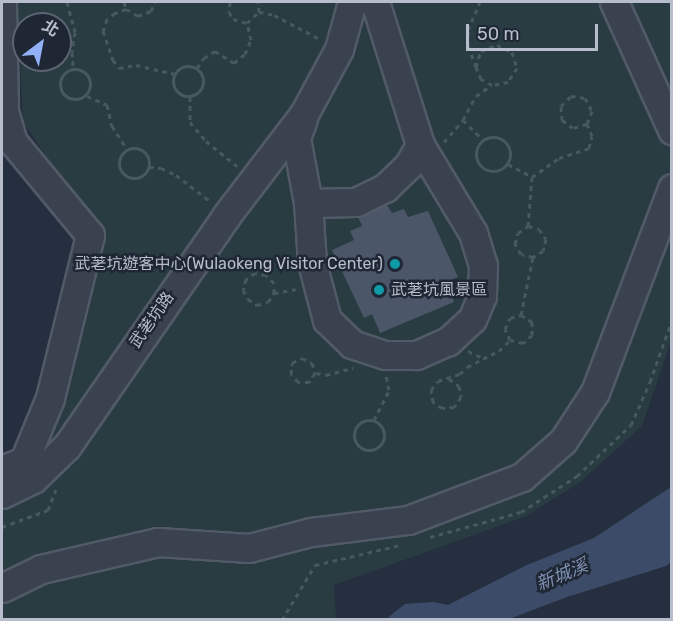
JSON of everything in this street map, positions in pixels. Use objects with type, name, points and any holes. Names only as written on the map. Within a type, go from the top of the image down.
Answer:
[{"type":"street","name":"武荖坑路","points":[[2,494],[33,479],[67,446],[226,216],[304,114],[339,50],[352,2]]},
{"type":"street","points":[[304,114],[296,138],[308,203],[312,263],[327,320],[352,344],[385,355],[416,356],[448,340],[472,320],[482,296],[483,265],[473,233],[423,151],[375,2]]},
{"type":"street","points":[[614,2],[672,130]]},
{"type":"street","points":[[2,4],[4,111],[13,142],[90,235],[50,398],[24,460],[2,470]]},
{"type":"street","points":[[308,203],[356,202],[385,188],[423,151]]},
{"type":"street","points":[[2,588],[41,569],[158,542],[249,548],[311,532],[408,520],[522,477],[563,441],[595,392],[672,188]]},
{"type":"path","points":[[67,2],[75,32],[72,52],[74,69]]},
{"type":"path","points":[[124,2],[126,9],[132,14],[145,15],[151,11],[155,2]]},
{"type":"path","points":[[230,2],[229,12],[233,19],[247,23]]},
{"type":"path","points":[[258,2],[259,12]]},
{"type":"path","points":[[480,2],[468,30],[468,45],[481,79],[492,85]]},
{"type":"path","points":[[126,9],[115,12],[107,19],[103,32],[113,60],[119,68],[136,65],[174,74],[185,66],[197,69],[203,78],[202,88],[190,97]]},
{"type":"path","points":[[247,23],[259,12]]},
{"type":"path","points":[[259,12],[274,15],[339,50]]},
{"type":"path","points":[[197,69],[204,58],[215,51],[234,63],[245,54],[251,40],[247,23]]},
{"type":"path","points":[[423,151],[447,140],[463,120],[476,96],[492,85],[508,82],[517,68],[512,52],[497,45],[481,51],[476,67]]},
{"type":"path","points":[[74,69],[87,74],[91,81],[87,96]]},
{"type":"path","points":[[74,69],[61,77],[61,91],[73,100],[87,96],[107,105],[112,126],[127,149]]},
{"type":"path","points":[[174,74],[173,87],[177,93],[190,97]]},
{"type":"path","points":[[532,177],[559,158],[589,148],[592,136],[587,124],[592,111],[585,98],[571,96],[561,106],[562,120],[573,128],[587,124]]},
{"type":"path","points":[[190,97],[190,123],[206,141],[254,180]]},
{"type":"path","points":[[463,120],[482,139]]},
{"type":"path","points":[[498,136],[510,148],[508,164],[498,171],[486,170],[476,162],[475,149],[482,139],[498,136]]},
{"type":"path","points":[[127,149],[138,148],[143,151],[147,155],[149,167]]},
{"type":"path","points":[[127,149],[118,162],[124,176],[139,178],[149,167]]},
{"type":"path","points":[[508,164],[532,177]]},
{"type":"path","points":[[149,167],[162,168],[183,180],[226,216]]},
{"type":"path","points":[[528,226],[532,177]]},
{"type":"path","points":[[528,226],[539,230],[546,239],[543,251],[533,257],[521,254],[515,244],[518,233],[528,226]]},
{"type":"path","points":[[521,315],[533,257]]},
{"type":"path","points":[[255,273],[266,274],[274,283],[274,293],[268,302],[257,304],[248,299],[243,290],[246,279],[255,273]]},
{"type":"path","points":[[521,315],[532,322],[532,335],[523,343],[510,340],[505,330],[510,318],[521,315]]},
{"type":"path","points":[[449,379],[459,386],[461,397],[454,407],[442,408],[433,402],[431,390],[438,381],[449,379],[482,357],[499,351],[510,340]]},
{"type":"path","points":[[374,421],[389,390],[387,378],[379,367],[385,355]]},
{"type":"path","points":[[302,358],[312,363],[315,373],[309,382],[298,382],[291,374],[292,363],[302,358]]},
{"type":"path","points":[[363,421],[374,421],[382,428],[384,438],[379,447],[369,451],[359,447],[354,438],[355,428],[363,421]]},
{"type":"path","points":[[282,620],[315,565],[402,544]]},
{"type":"green space","name":"武荖坑風景區","points":[[17,2],[671,2],[671,341],[642,426],[579,483],[524,517],[334,585],[336,619],[2,620],[2,479],[33,468],[101,240],[23,121],[21,72],[72,72],[72,12],[18,12]]},
{"type":"water","name":"新城溪","points":[[671,487],[671,562],[666,566],[567,597],[509,619],[386,619],[405,604],[433,602],[448,605],[527,565],[594,538]]},
{"type":"building","name":"武荖坑遊客中心(Wulaokeng Visitor Center)","points":[[387,205],[392,213],[404,209],[408,217],[428,211],[458,277],[446,282],[454,302],[380,333],[372,314],[364,318],[332,250],[354,240],[350,231],[362,226],[358,217]]},
{"type":"place","name":"武荖坑遊客中心(Wulaokeng Visitor Center)","points":[[395,264]]},
{"type":"place","name":"武荖坑風景區","points":[[379,290]]}]
